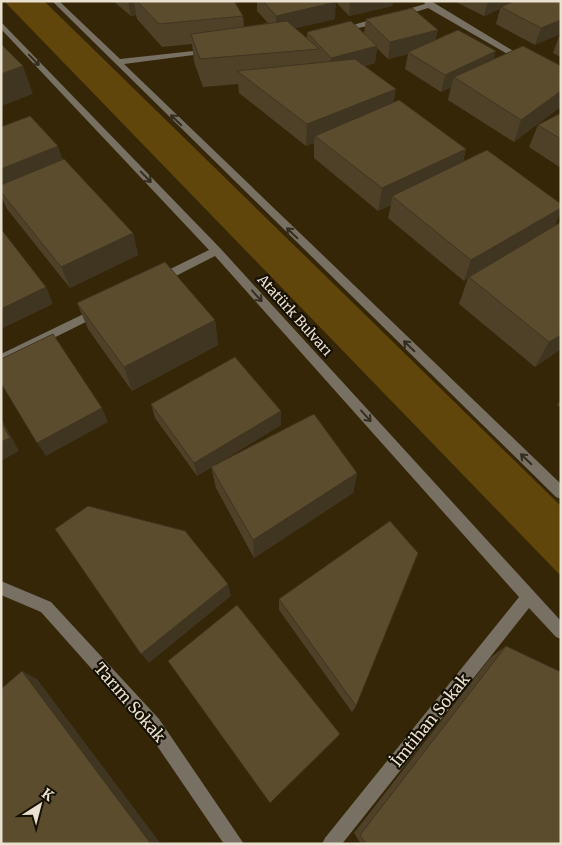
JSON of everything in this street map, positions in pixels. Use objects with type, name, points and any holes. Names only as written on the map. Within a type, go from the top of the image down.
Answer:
[{"type":"street","points":[[56,1],[116,62],[561,493]]},
{"type":"street","points":[[334,31],[378,21],[428,3],[528,62]]},
{"type":"street","name":"Atatürk Bulvarı","points":[[1,24],[7,38],[216,251],[561,632]]},
{"type":"street","points":[[116,62],[221,50]]},
{"type":"street","points":[[150,284],[216,251]]},
{"type":"street","points":[[1,359],[107,306]]},
{"type":"street","name":"Tarım Sokak","points":[[1,588],[46,607],[120,688],[153,725],[234,844]]},
{"type":"street","name":"İmtihan Sokak","points":[[331,844],[529,596]]},
{"type":"shaded area","points":[[4,1],[44,1],[561,506],[561,576]]},
{"type":"building","points":[[137,1],[234,1],[243,16],[159,24]]},
{"type":"building","points":[[263,1],[335,1],[336,2],[276,16]]},
{"type":"building","points":[[514,1],[561,1],[561,20],[541,28],[501,7]]},
{"type":"building","points":[[412,8],[438,30],[390,42],[366,19]]},
{"type":"building","points":[[287,21],[319,49],[200,59],[191,34]]},
{"type":"building","points":[[351,21],[377,46],[331,58],[307,32]]},
{"type":"building","points":[[458,30],[496,51],[445,75],[408,52]]},
{"type":"building","points":[[1,44],[23,66],[1,74]]},
{"type":"building","points":[[523,46],[561,66],[561,91],[521,120],[454,77]]},
{"type":"building","points":[[355,59],[396,89],[307,124],[237,71]]},
{"type":"building","points":[[399,100],[466,149],[382,188],[315,136]]},
{"type":"building","points":[[561,113],[561,139],[538,125]]},
{"type":"building","points":[[30,116],[58,146],[1,169],[1,127]]},
{"type":"building","points":[[487,150],[561,204],[561,208],[471,260],[392,196]]},
{"type":"building","points":[[64,159],[133,233],[61,267],[1,192],[1,185]]},
{"type":"building","points":[[561,222],[561,335],[549,342],[469,277]]},
{"type":"building","points":[[1,229],[46,287],[1,309]]},
{"type":"building","points":[[165,262],[215,320],[124,367],[77,303]]},
{"type":"building","points":[[53,334],[102,408],[37,443],[1,383],[1,359]]},
{"type":"building","points":[[235,357],[281,411],[194,463],[151,404]]},
{"type":"building","points":[[314,414],[357,473],[253,540],[211,467]]},
{"type":"building","points":[[1,422],[10,438],[1,442]]},
{"type":"building","points":[[88,506],[185,531],[228,584],[141,654],[55,529]]},
{"type":"building","points":[[390,521],[418,553],[356,706],[279,599]]},
{"type":"building","points":[[237,605],[340,734],[270,803],[168,661]]},
{"type":"building","points":[[506,646],[561,672],[561,844],[366,844],[360,835]]},
{"type":"building","points":[[22,671],[151,844],[1,844],[1,689]]}]
